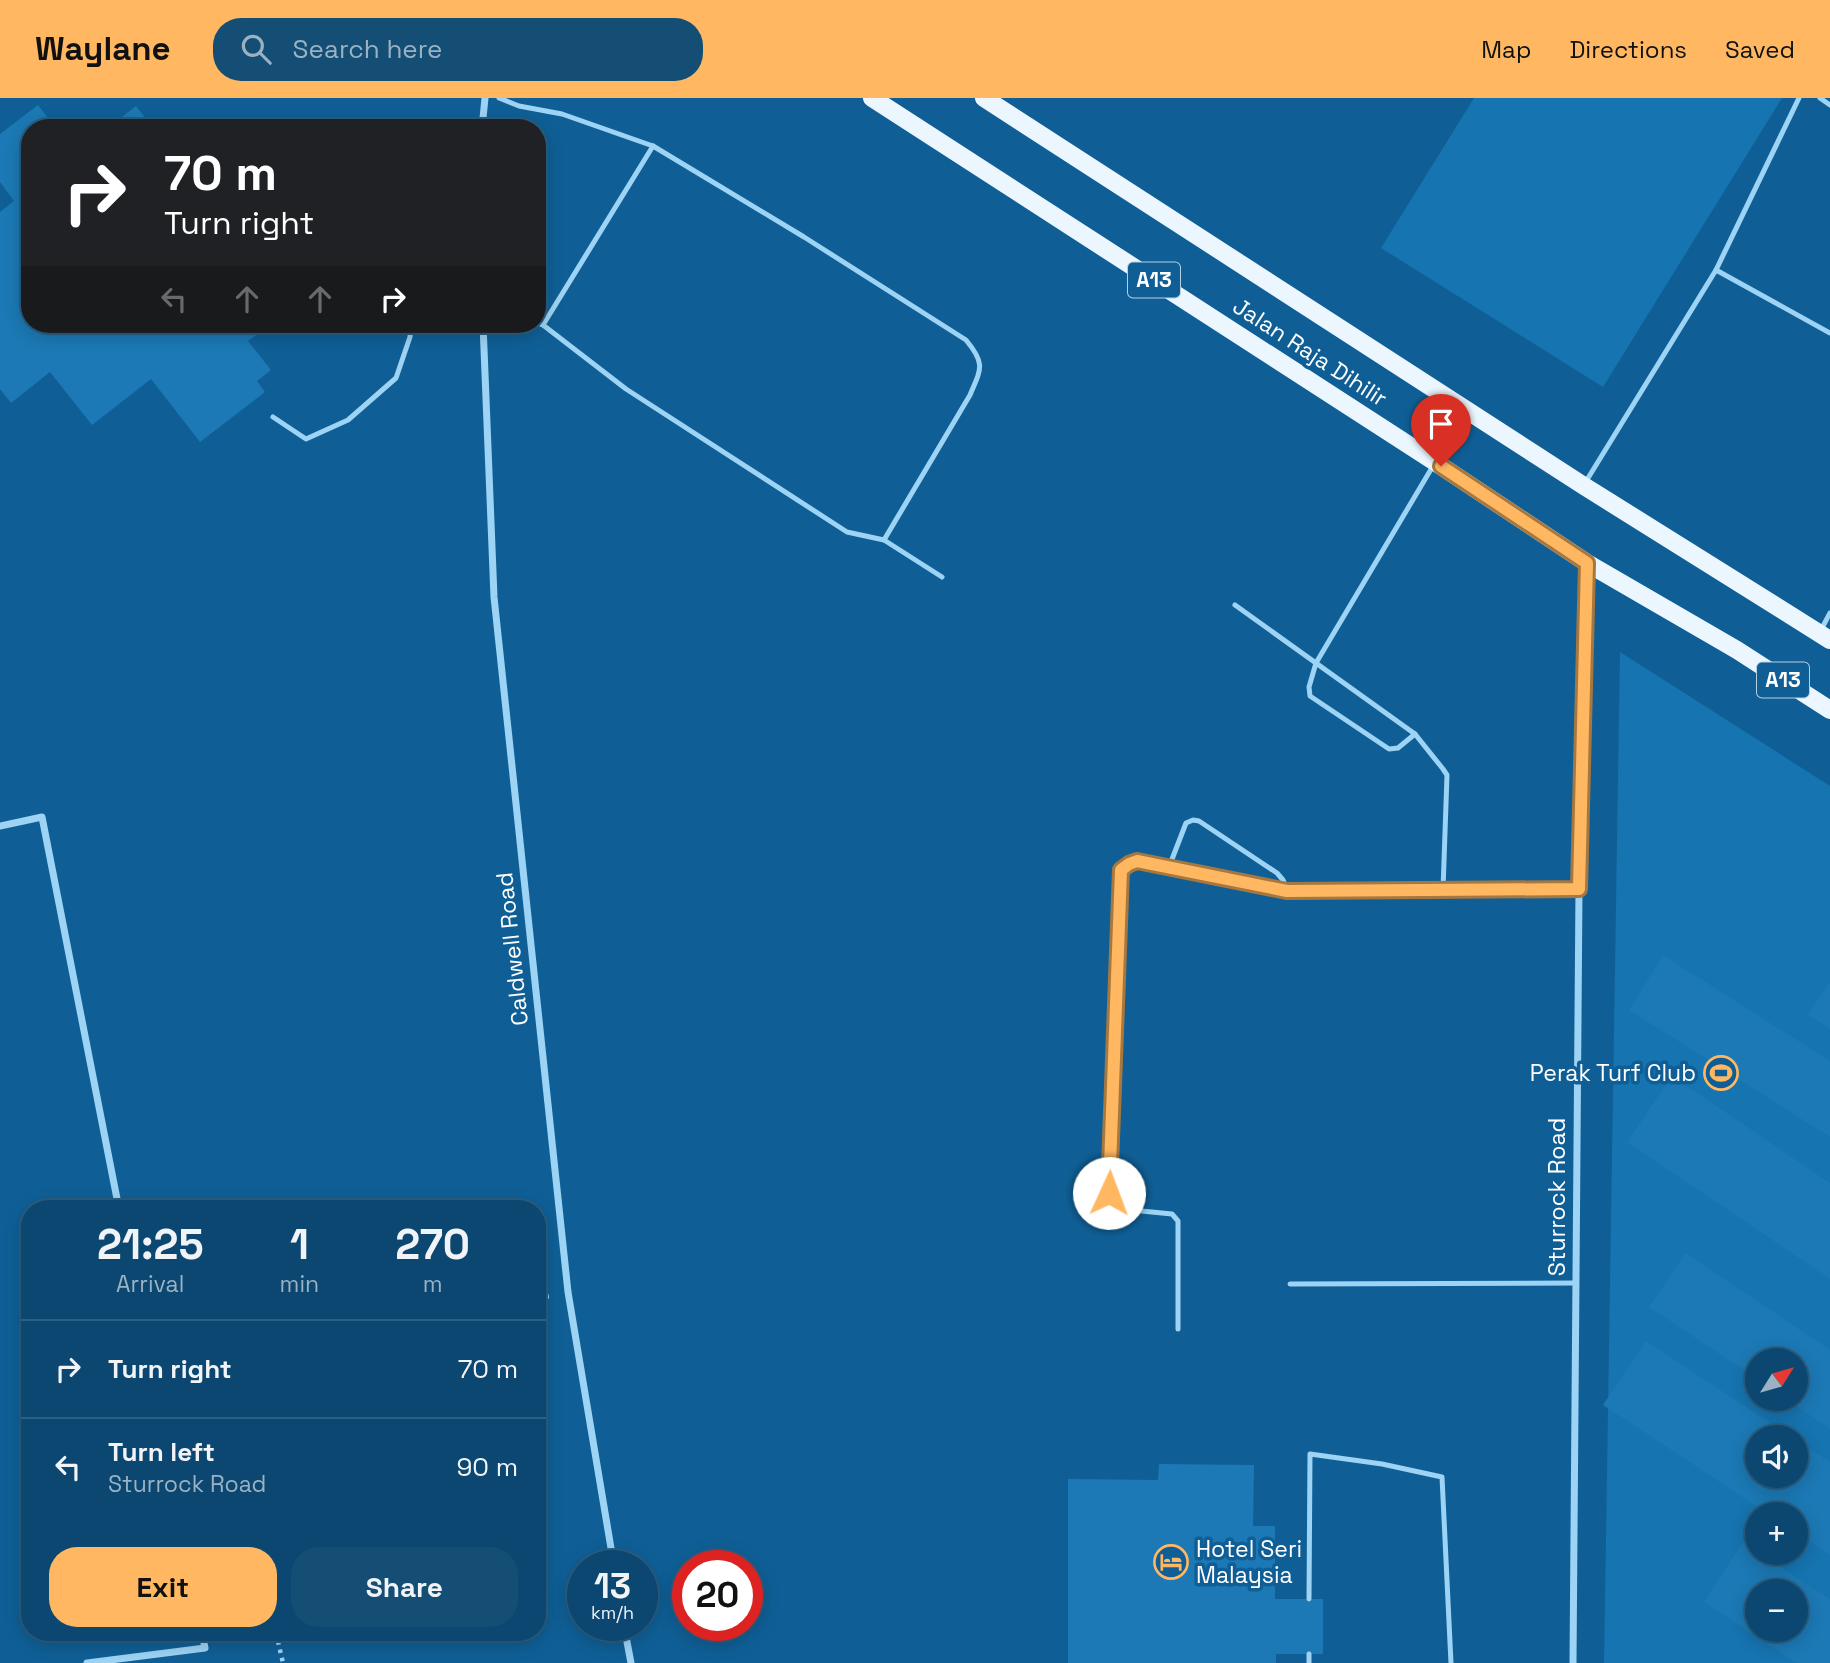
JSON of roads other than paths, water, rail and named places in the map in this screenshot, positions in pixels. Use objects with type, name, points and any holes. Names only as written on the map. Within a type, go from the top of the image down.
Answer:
[{"type":"main road","name":"Jalan Raja Dihilir","points":[[872,98],[1587,563],[1737,650],[1830,710]]},
{"type":"main road","name":"Jalan Raja Dihilir","points":[[984,98],[1584,486],[1825,637]]},
{"type":"main road","points":[[1825,637],[1830,656]]},
{"type":"street","points":[[483,119],[485,98]]},
{"type":"street","name":"Caldwell Road","points":[[483,333],[494,597],[568,1292],[611,1550]]},
{"type":"street","name":"Sturrock Road","points":[[1573,1663],[1579,889],[1587,563]]},
{"type":"street","points":[[0,827],[42,817],[117,1200]]},
{"type":"street","points":[[87,1663],[205,1648],[204,1641]]},
{"type":"street","points":[[627,1641],[631,1663]]},
{"type":"lane","points":[[499,98],[519,106],[562,114],[653,146],[804,237],[966,340],[978,354],[980,370],[970,395],[884,540]]},
{"type":"lane","points":[[1584,486],[1716,270],[1799,98]]},
{"type":"lane","points":[[1820,98],[1830,105]]},
{"type":"lane","points":[[546,315],[653,146]]},
{"type":"lane","points":[[1716,270],[1830,333]]},
{"type":"lane","points":[[546,329],[626,389],[847,532],[884,540],[942,578]]},
{"type":"lane","points":[[273,417],[306,439],[348,420],[396,378],[410,333]]},
{"type":"lane","points":[[1415,734],[1398,748],[1389,749],[1310,696],[1309,687],[1316,663],[1466,410]]},
{"type":"lane","points":[[1235,605],[1415,734],[1447,775],[1443,890]]},
{"type":"lane","points":[[1825,637],[1830,613]]},
{"type":"lane","points":[[1169,867],[1186,823],[1199,821],[1277,873],[1287,891]]},
{"type":"lane","points":[[1178,1329],[1178,1221],[1172,1214],[1121,1209],[1112,1203],[1109,1193],[1121,870],[1137,861],[1287,891],[1579,889]]},
{"type":"lane","points":[[1290,1284],[1576,1283]]},
{"type":"lane","points":[[1309,1599],[1310,1454],[1382,1464],[1442,1477],[1451,1663]]},
{"type":"lane","points":[[1309,1654],[1309,1663]]},
{"type":"place","name":"Perak Turf Club","points":[[1721,1073]]},
{"type":"place","name":"Hotel Seri Malaysia","points":[[1171,1562]]}]
